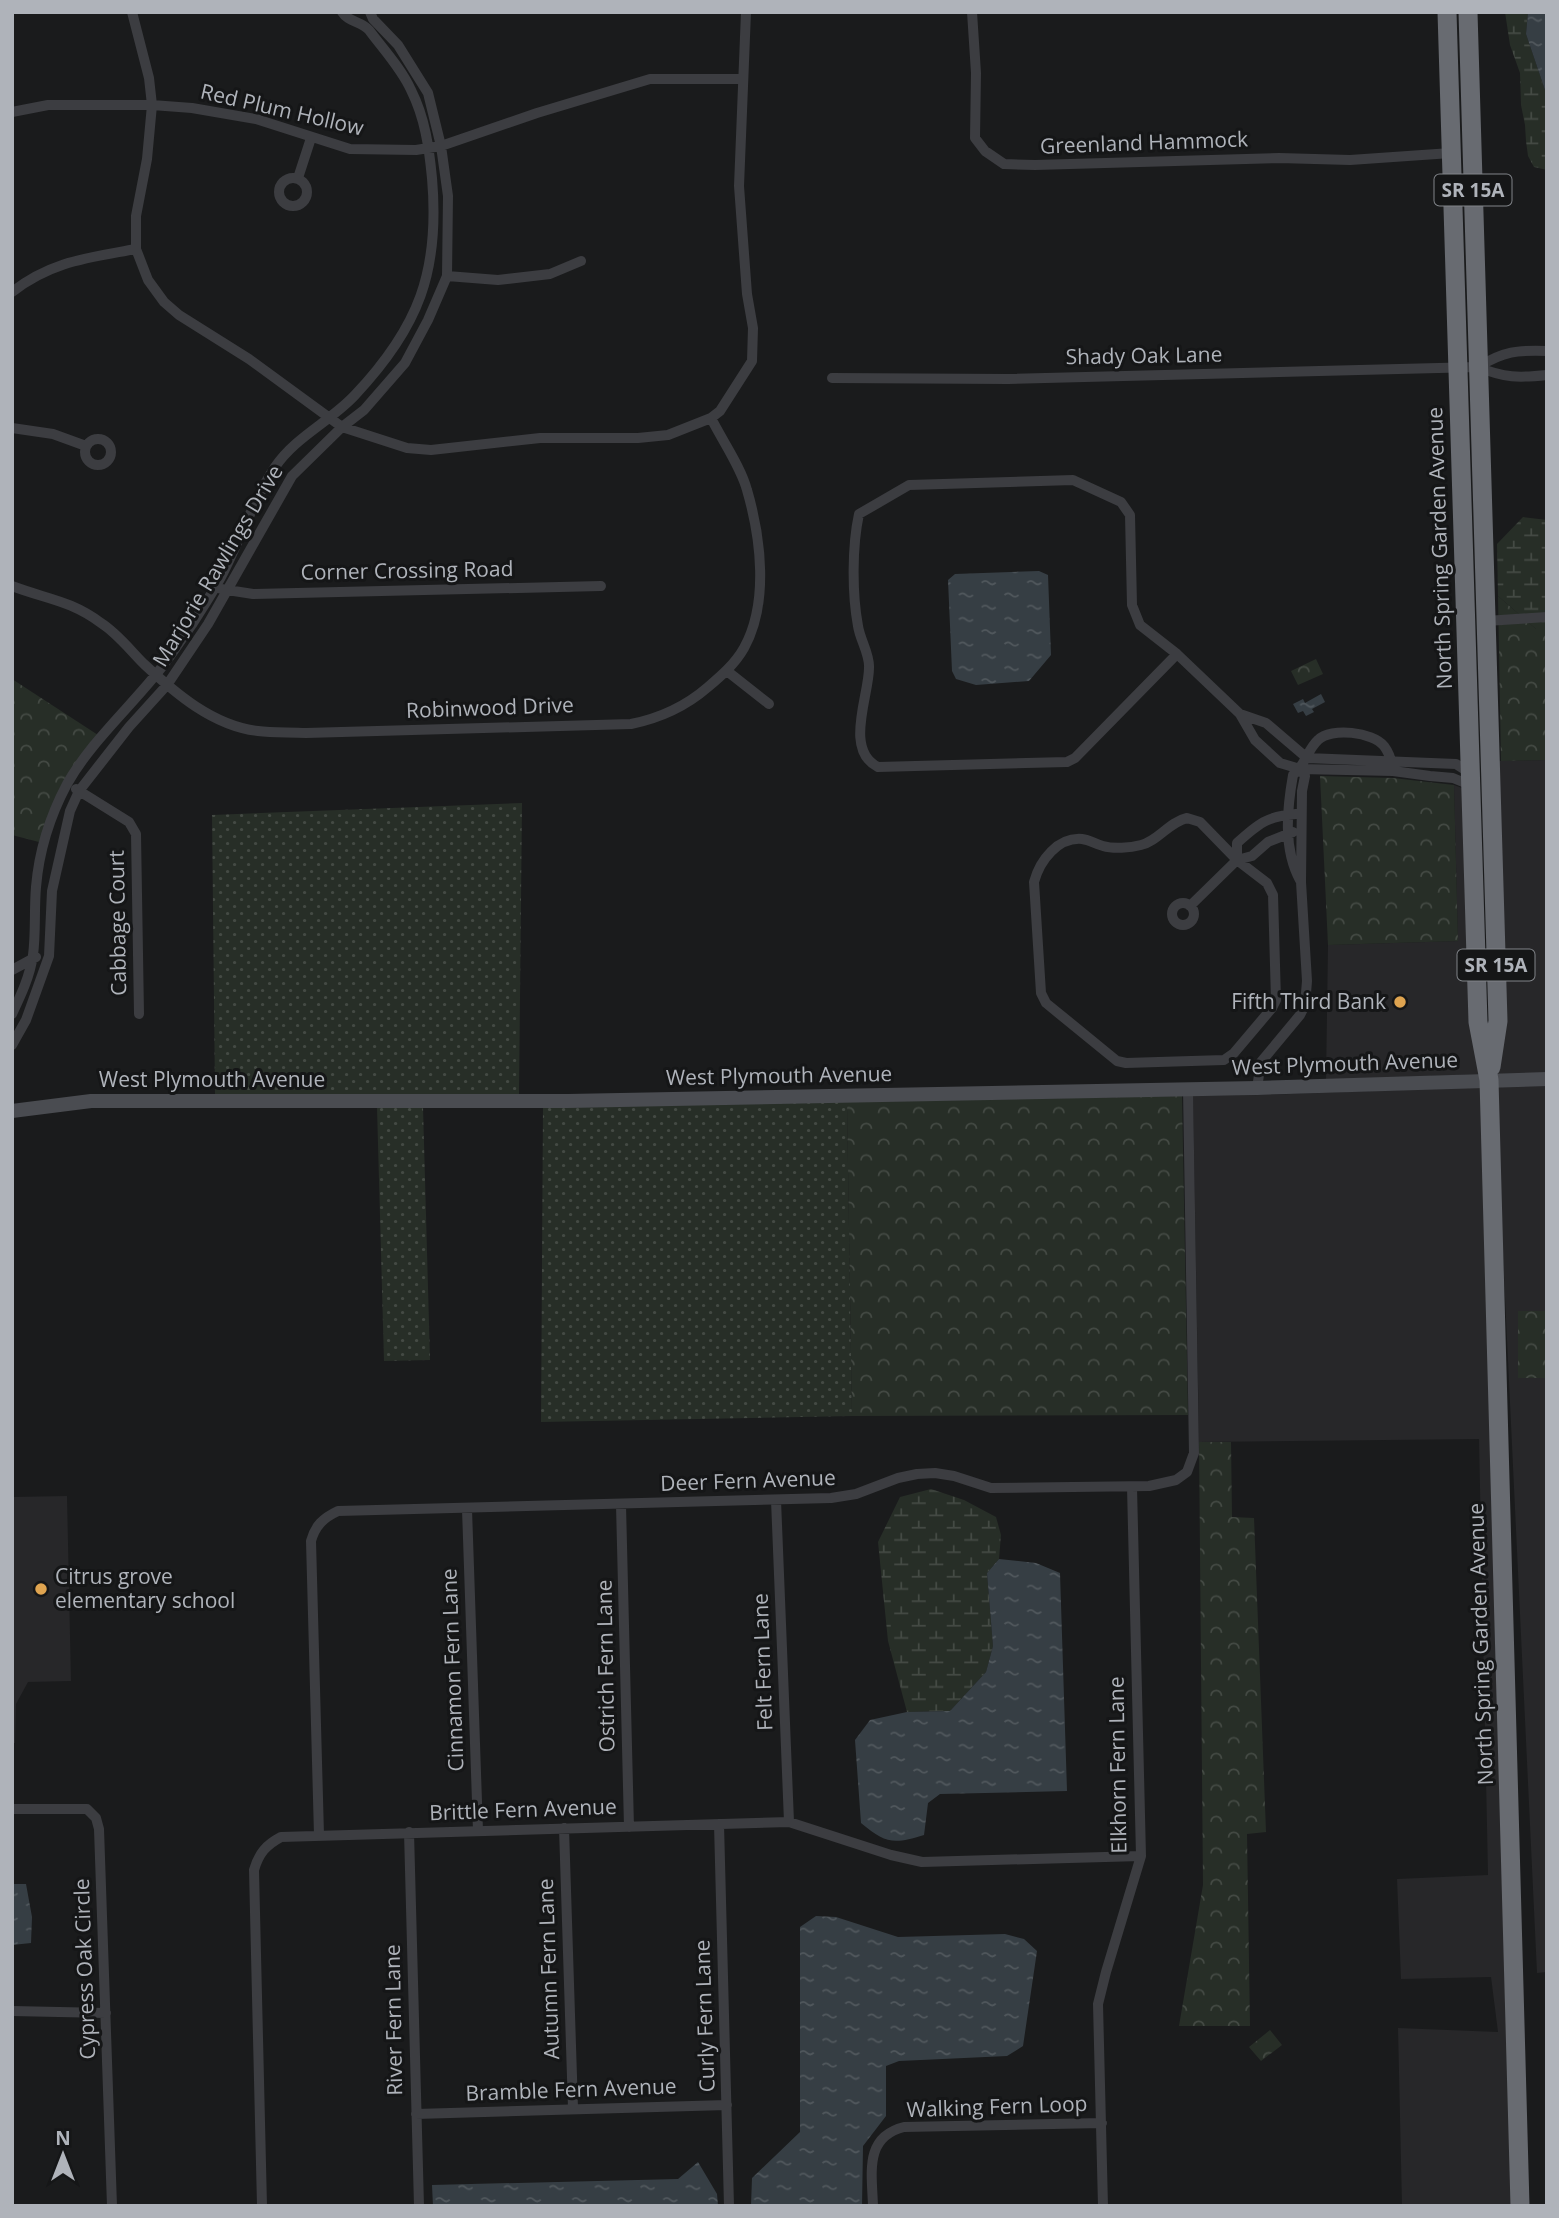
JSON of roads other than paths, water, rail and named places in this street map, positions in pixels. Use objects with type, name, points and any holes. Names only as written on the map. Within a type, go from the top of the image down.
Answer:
[{"type":"highway","name":"North Spring Garden Avenue","points":[[1447,12],[1478,1022],[1489,1080],[1520,2206]]},
{"type":"highway","name":"North Spring Garden Avenue","points":[[1468,12],[1498,1021],[1489,1080]]},
{"type":"highway","points":[[1469,740],[1480,765],[1491,773]]},
{"type":"highway","points":[[1470,779],[1476,775],[1492,804]]},
{"type":"street","points":[[132,12],[144,57],[152,104],[146,159],[136,209],[136,249],[148,280],[164,302],[201,330],[259,366],[342,427],[407,448],[431,450],[540,438],[639,439],[668,435],[711,418],[720,411],[752,361],[753,328],[747,294],[739,186],[746,12]]},
{"type":"street","name":"Marjorie Rawlings Drive","points":[[12,1014],[23,992],[33,957],[36,886],[43,847],[50,820],[67,785],[80,764],[156,675],[215,587],[276,466],[291,448],[354,396],[391,353],[417,307],[429,272],[434,242],[435,147],[411,89],[398,68],[364,25],[347,19],[342,12]]},
{"type":"street","name":"Marjorie Rawlings Drive","points":[[12,1045],[26,1020],[49,956],[52,891],[70,811],[79,791],[129,727],[167,685],[227,591],[292,476],[342,427],[364,410],[405,363],[447,276],[447,197],[435,147],[428,93],[398,45],[373,19],[370,12]]},
{"type":"street","name":"Greenland Hammock","points":[[972,12],[976,73],[975,138],[985,151],[1004,164],[1279,158],[1350,160],[1451,153]]},
{"type":"street","name":"Red Plum Hollow","points":[[12,113],[48,105],[152,104],[245,117],[350,149],[416,150],[435,147],[650,79],[742,79]]},
{"type":"street","points":[[298,178],[311,138]]},
{"type":"street","points":[[12,292],[31,277],[61,264],[136,249]]},
{"type":"street","points":[[447,276],[498,280],[550,274],[581,261]]},
{"type":"street","points":[[1518,350],[1543,351],[1544,375],[1520,378],[1499,376],[1478,367],[1498,355],[1518,350]]},
{"type":"street","name":"Shady Oak Lane","points":[[832,378],[1021,378],[1478,367]]},
{"type":"street","name":"Robinwood Drive","points":[[12,586],[68,603],[87,613],[104,624],[167,685],[199,709],[238,727],[257,731],[306,733],[631,724],[657,719],[693,700],[727,671],[745,647],[758,608],[761,558],[747,488],[711,418]]},
{"type":"street","points":[[12,428],[53,434],[86,446]]},
{"type":"street","points":[[1177,654],[1075,758],[1067,762],[878,767],[870,763],[862,751],[860,728],[870,666],[858,626],[853,541],[859,514],[909,485],[1073,480],[1087,484],[1121,502],[1130,516],[1132,605],[1140,625],[1177,654],[1240,714],[1255,740],[1280,763],[1300,769],[1456,764],[1470,779]]},
{"type":"street","name":"Corner Crossing Road","points":[[215,587],[253,594],[601,586]]},
{"type":"street","points":[[1486,621],[1547,617]]},
{"type":"street","points":[[727,671],[769,704]]},
{"type":"street","points":[[1240,714],[1266,723],[1307,758],[1392,765]]},
{"type":"street","points":[[1301,882],[1291,864],[1289,814],[1293,775],[1300,769],[1317,740],[1336,732],[1378,740],[1385,746],[1392,765]]},
{"type":"street","points":[[1272,756],[1286,739]]},
{"type":"street","points":[[1256,1088],[1261,1062],[1300,1015],[1305,1005],[1307,981],[1301,882],[1305,776],[1300,769]]},
{"type":"street","name":"Cabbage Court","points":[[67,785],[129,822],[136,834],[139,1014]]},
{"type":"street","points":[[1237,860],[1237,843],[1260,822],[1273,816],[1302,813]]},
{"type":"street","points":[[1193,818],[1237,860],[1267,883],[1273,895],[1276,1000],[1234,1053],[1224,1060],[1117,1061],[1046,1003],[1041,993],[1034,882],[1042,864],[1058,846],[1066,841],[1080,839],[1103,846],[1139,846],[1148,843],[1176,822],[1193,818]]},
{"type":"street","points":[[1265,820],[1273,840]]},
{"type":"street","points":[[1190,906],[1237,860],[1252,856],[1273,840],[1289,833],[1302,832]]},
{"type":"street","points":[[12,970],[33,957],[49,956]]},
{"type":"street","name":"West Plymouth Avenue","points":[[12,1111],[91,1101],[568,1101],[1188,1090],[1547,1079]]},
{"type":"street","name":"Deer Fern Avenue","points":[[318,1835],[312,1541],[314,1531],[321,1522],[338,1511],[831,1499],[856,1494],[898,1478],[935,1473],[991,1488],[1132,1487],[1176,1480],[1187,1472],[1194,1453],[1188,1090]]},
{"type":"street","name":"Elkhorn Fern Lane","points":[[1103,2206],[1098,2004],[1141,1856],[1132,1487]]},
{"type":"street","name":"Felt Fern Lane","points":[[776,1500],[789,1822]]},
{"type":"street","name":"Ostrich Fern Lane","points":[[621,1505],[629,1827]]},
{"type":"street","name":"Cinnamon Fern Lane","points":[[467,1509],[478,1831]]},
{"type":"street","name":"Cypress Oak Circle","points":[[12,1809],[88,1809],[96,1818],[112,2206]]},
{"type":"street","name":"Brittle Fern Avenue","points":[[262,2206],[254,1870],[258,1855],[269,1843],[281,1838],[789,1822],[891,1855],[922,1862],[1141,1856]]},
{"type":"street","name":"Curly Fern Lane","points":[[719,1824],[729,2206]]},
{"type":"street","name":"Autumn Fern Lane","points":[[564,1828],[573,2108]]},
{"type":"street","name":"River Fern Lane","points":[[410,1832],[419,2206]]},
{"type":"street","points":[[12,2011],[106,2013]]},
{"type":"street","name":"Bramble Fern Avenue","points":[[416,2114],[727,2105]]},
{"type":"street","name":"Walking Fern Loop","points":[[873,2206],[872,2162],[876,2146],[891,2130],[904,2127],[1102,2123]]},
{"type":"water","points":[[1528,12],[1547,12],[1547,96],[1526,34]]},
{"type":"water","points":[[1039,571],[1048,575],[1051,655],[1029,681],[976,685],[956,679],[952,671],[948,580],[955,574]]},
{"type":"water","points":[[1321,694],[1325,702],[1312,709],[1314,712],[1306,716],[1303,711],[1298,713],[1293,704],[1303,699],[1305,703]]},
{"type":"water","points":[[999,1559],[1036,1563],[1060,1573],[1067,1791],[940,1794],[928,1803],[924,1835],[897,1841],[883,1838],[861,1823],[855,1740],[870,1720],[907,1712],[950,1711],[986,1672],[993,1646],[987,1573]]},
{"type":"water","points":[[12,1884],[26,1884],[32,1917],[31,1943],[12,1945]]},
{"type":"water","points":[[816,1916],[836,1917],[898,1937],[1005,1934],[1024,1939],[1037,1951],[1023,2046],[1007,2056],[899,2061],[886,2066],[886,2116],[863,2146],[862,2206],[751,2206],[752,2178],[800,2132],[800,1927]]},
{"type":"water","points":[[698,2162],[717,2194],[718,2206],[433,2206],[432,2185],[678,2179]]},
{"type":"place","name":"Fifth Third Bank","points":[[1400,1002]]},
{"type":"place","name":"Citrus grove elementary school","points":[[41,1589]]}]
